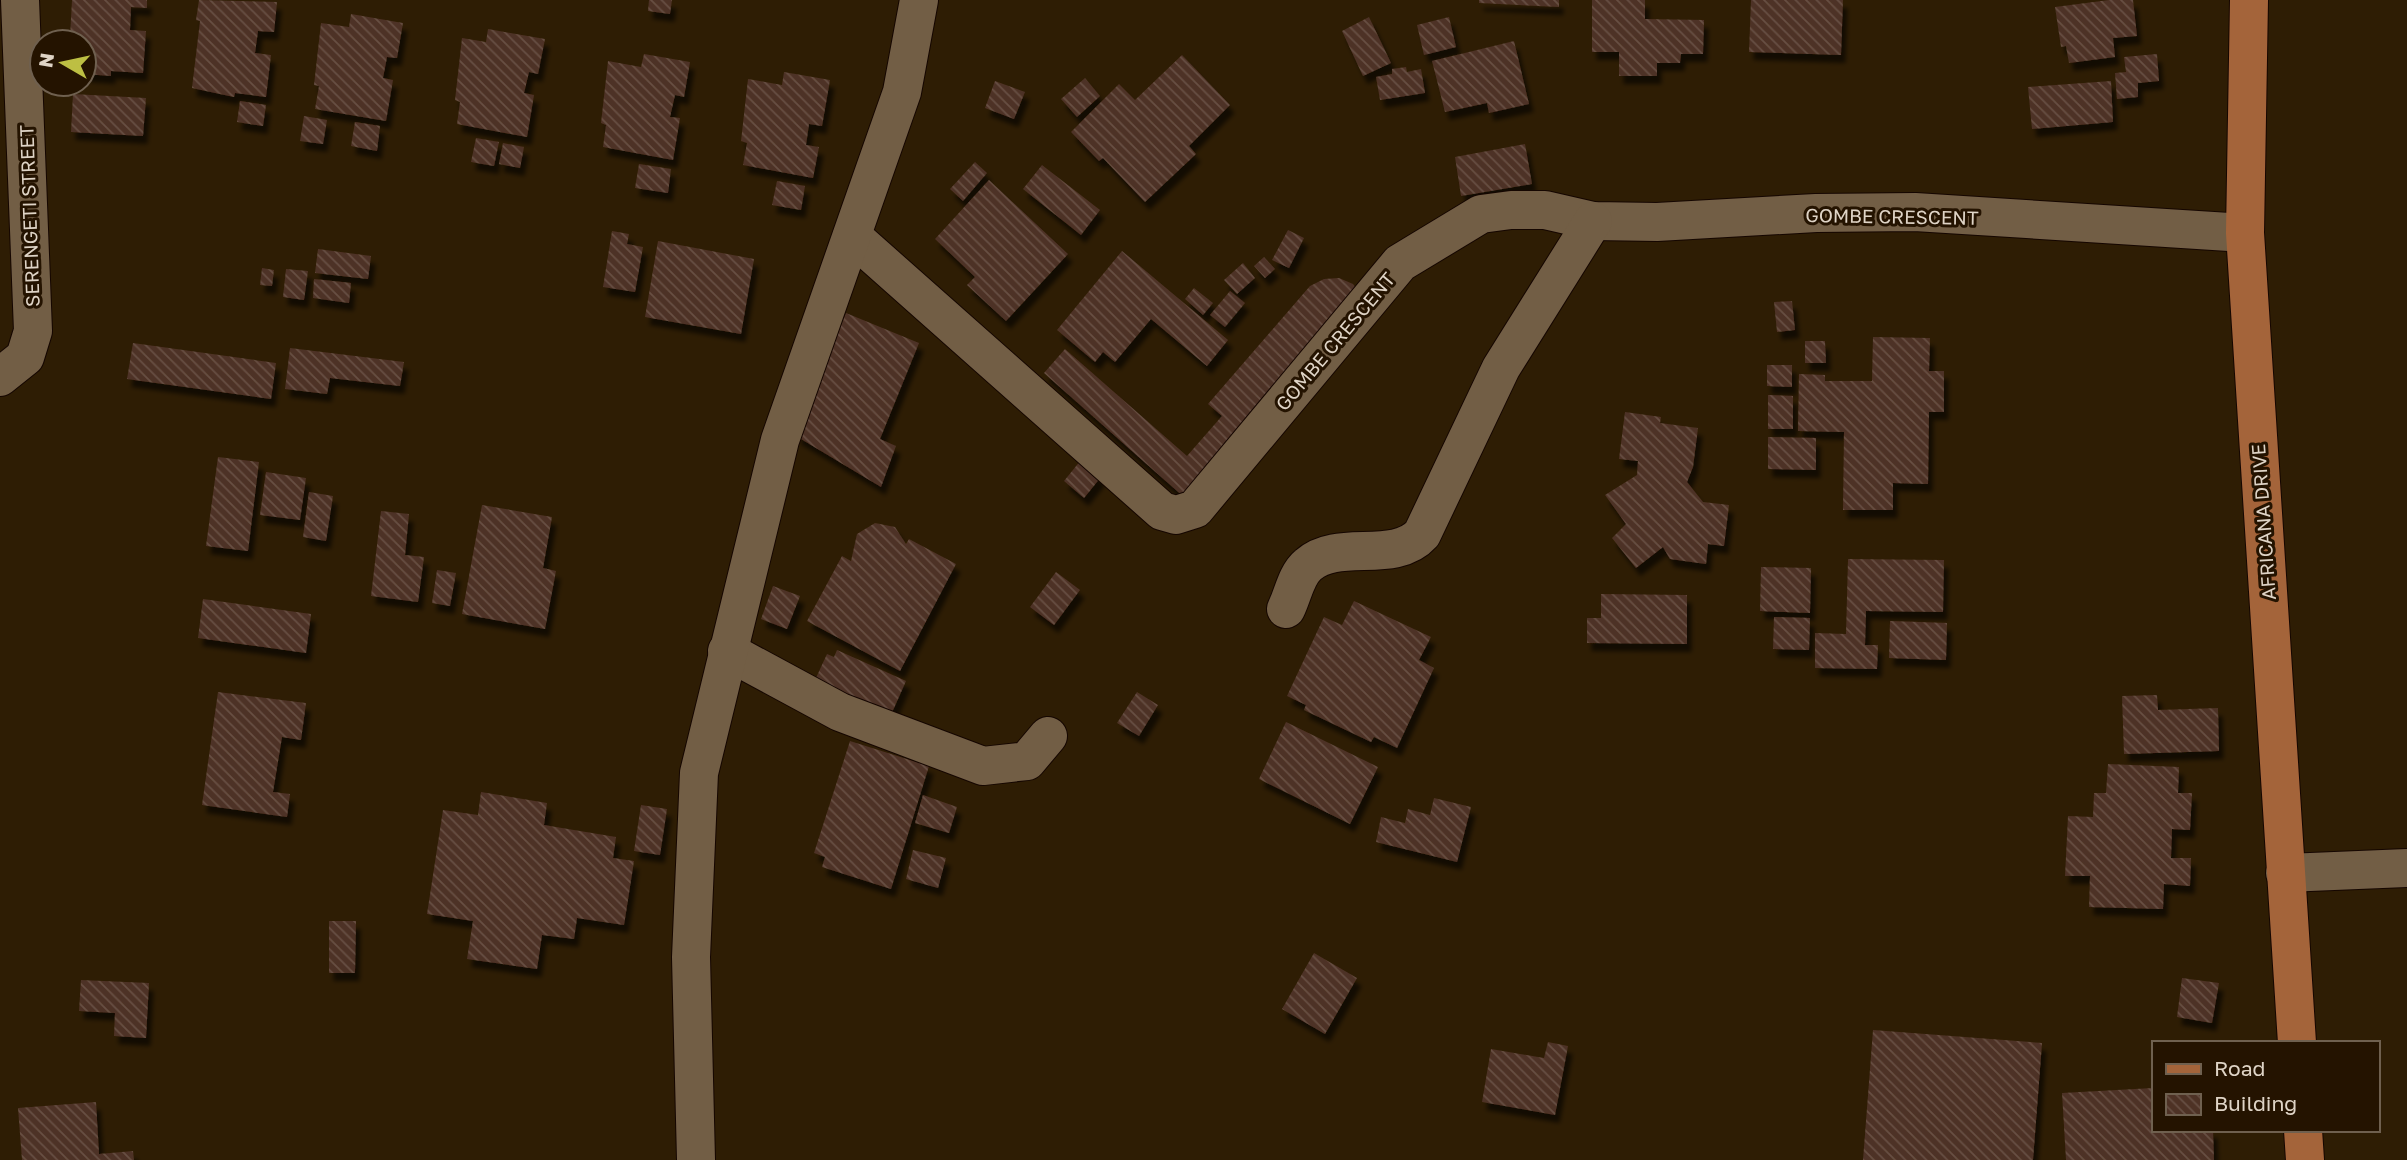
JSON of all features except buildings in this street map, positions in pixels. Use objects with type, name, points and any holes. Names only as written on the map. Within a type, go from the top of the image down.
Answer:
[{"type":"main road","name":"AFRICANA DRIVE","points":[[2249,0],[2245,233],[2297,1041]]},
{"type":"main road","points":[[2303,1132],[2305,1160]]},
{"type":"street","name":"SERENGETI STREET","points":[[0,377],[25,357],[33,331],[20,0]]},
{"type":"street","points":[[695,1160],[691,957],[699,773],[780,440],[902,92],[919,0]]},
{"type":"street","name":"GOMBE CRESCENT","points":[[852,236],[1161,510],[1177,515],[1195,509],[1400,263],[1480,214],[1545,210],[1593,221],[1657,222],[1915,212],[2245,233]]},
{"type":"street","points":[[1286,609],[1299,575],[1309,563],[1334,554],[1397,548],[1416,541],[1422,534],[1501,368],[1593,221]]},
{"type":"street","points":[[727,651],[840,712],[983,766],[1027,761],[1048,736]]},
{"type":"street","points":[[2285,873],[2407,868]]}]
